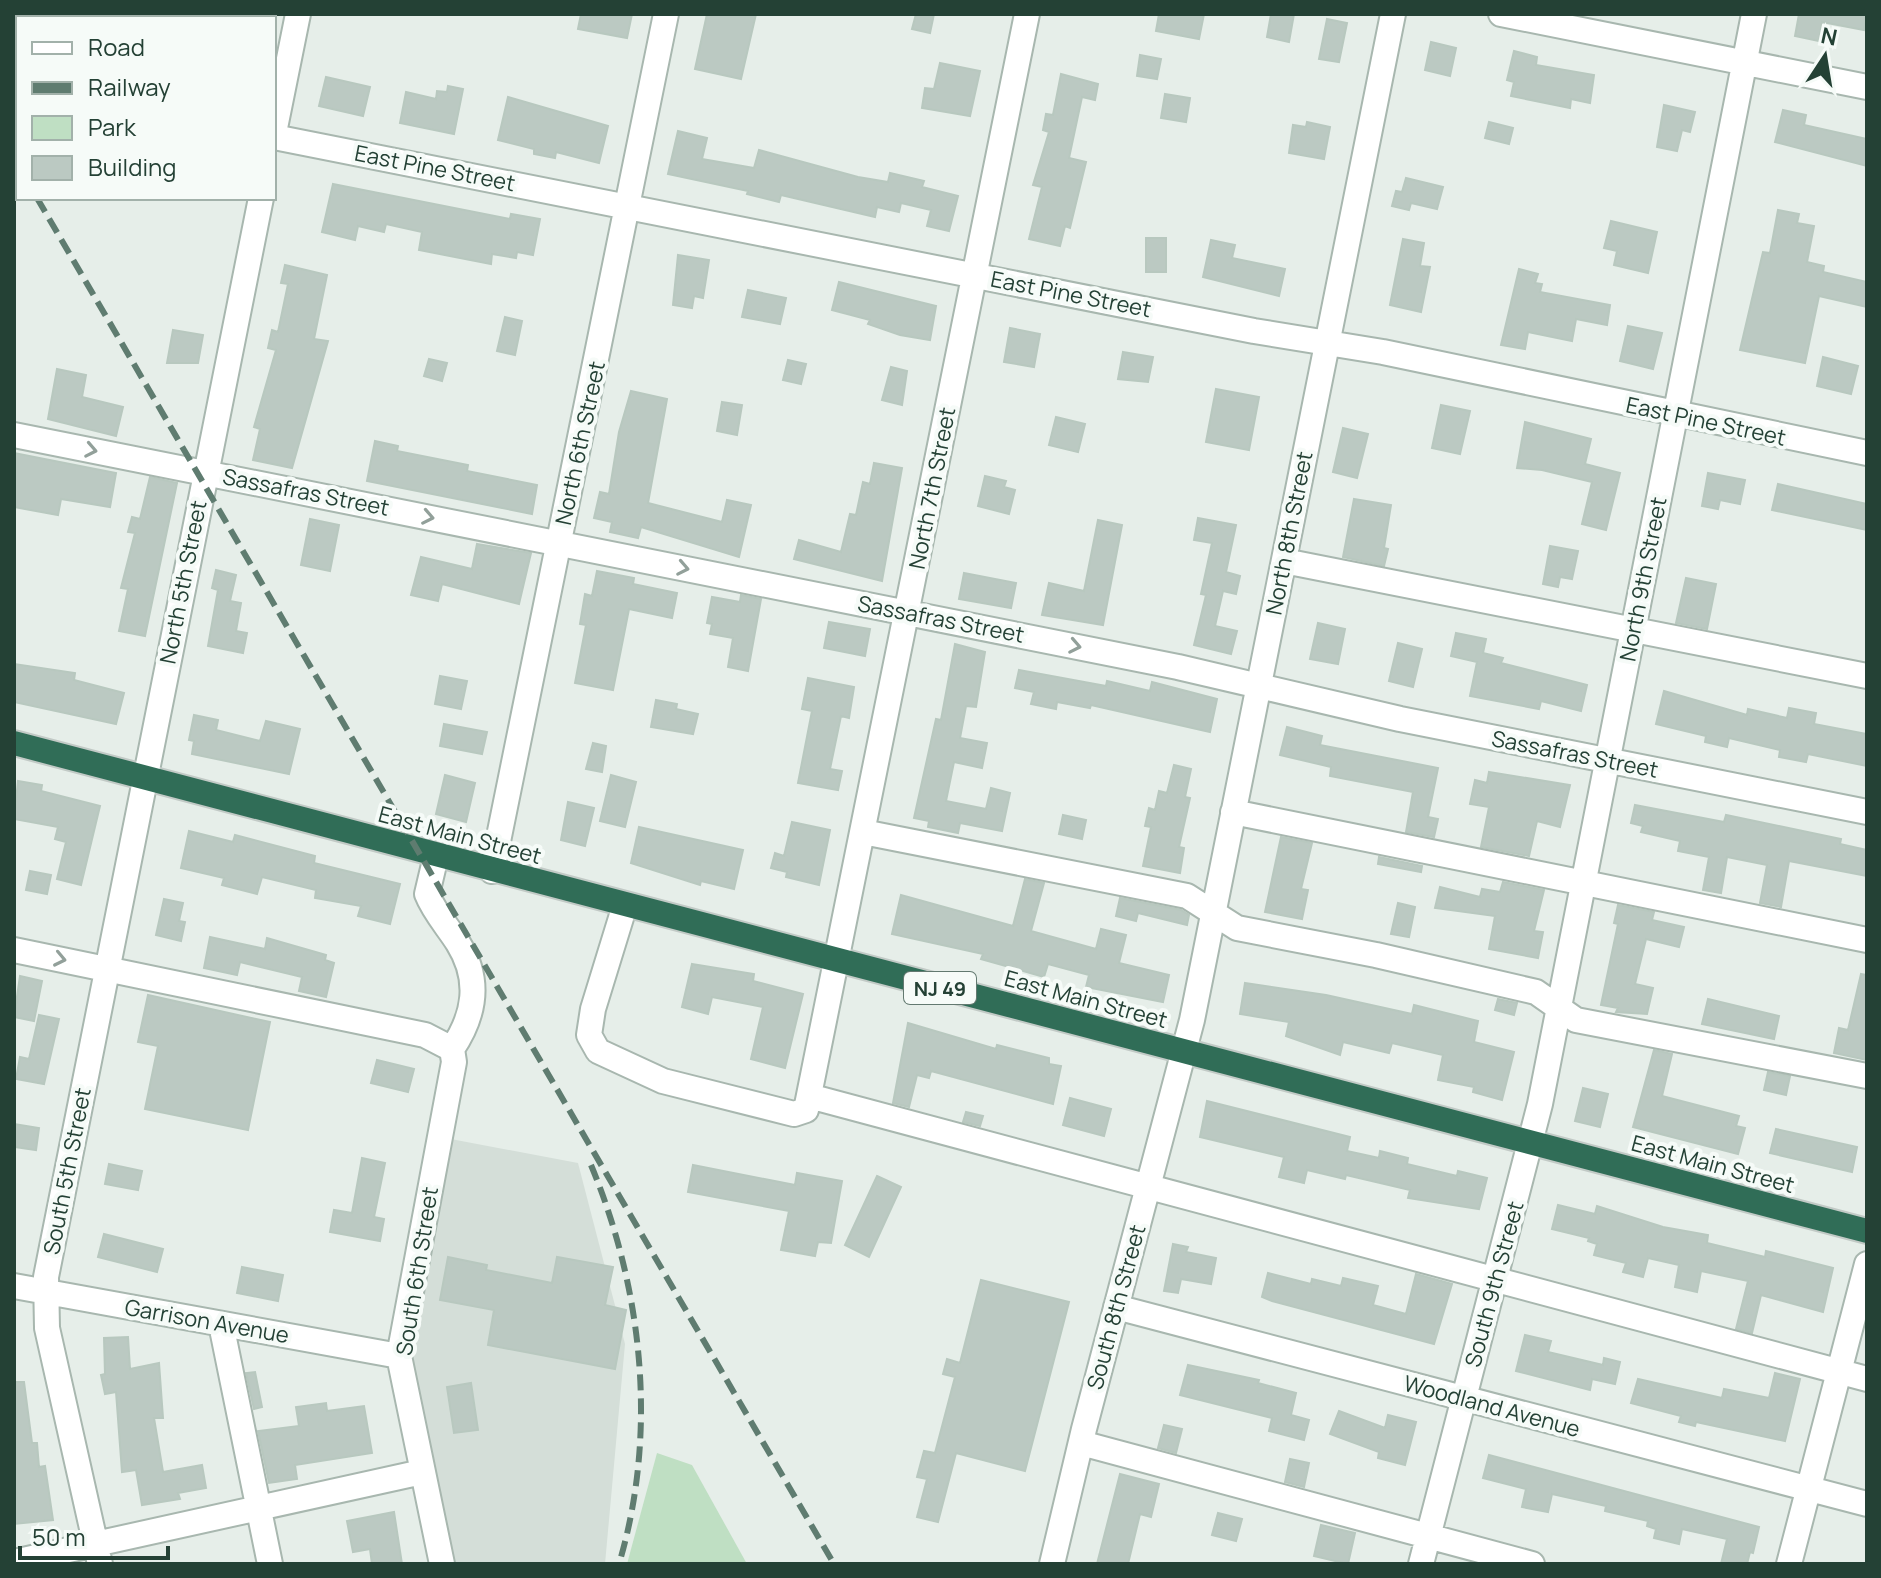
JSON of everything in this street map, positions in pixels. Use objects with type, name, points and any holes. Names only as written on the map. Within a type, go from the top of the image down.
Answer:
[{"type":"highway","name":"East Main Street","points":[[14,743],[1867,1231]]},
{"type":"street","points":[[276,125],[298,14]]},
{"type":"street","name":"North 6th Street","points":[[492,871],[666,14]]},
{"type":"street","name":"North 7th Street","points":[[809,1096],[1027,14]]},
{"type":"street","name":"North 8th Street","points":[[1184,1052],[1393,14]]},
{"type":"street","points":[[1501,14],[1867,87]]},
{"type":"street","name":"North 9th Street","points":[[1530,1143],[1754,14]]},
{"type":"street","name":"East Pine Street","points":[[276,135],[1867,453]]},
{"type":"street","name":"North 5th Street","points":[[145,778],[261,200]]},
{"type":"street","name":"Sassafras Street","points":[[14,435],[907,613],[1258,686],[1400,719],[1867,812]]},
{"type":"street","points":[[1284,561],[1867,676]]},
{"type":"street","name":"South 5th Street","points":[[98,1554],[47,1328],[45,1292],[145,778]]},
{"type":"street","points":[[1233,812],[1867,940]]},
{"type":"street","points":[[863,832],[1187,896],[1237,928],[1536,992],[1576,1020],[1867,1076]]},
{"type":"street","points":[[14,950],[425,1035],[452,1049],[473,1012],[473,990],[470,969],[460,945],[427,894],[436,856]]},
{"type":"street","points":[[625,905],[593,1009],[589,1035],[598,1051],[663,1081],[794,1114],[806,1110],[809,1096],[1867,1379]]},
{"type":"street","name":"South 6th Street","points":[[442,1564],[399,1356],[454,1062],[452,1049]]},
{"type":"street","name":"South 8th Street","points":[[1052,1564],[1184,1052]]},
{"type":"street","name":"South 9th Street","points":[[1421,1564],[1530,1143]]},
{"type":"street","points":[[1789,1564],[1867,1264]]},
{"type":"street","name":"Garrison Avenue","points":[[14,1286],[399,1356]]},
{"type":"street","name":"Woodland Avenue","points":[[1116,1307],[1867,1504]]},
{"type":"street","points":[[221,1324],[270,1564]]},
{"type":"street","points":[[1081,1443],[1532,1564]]},
{"type":"street","points":[[14,1562],[98,1554],[258,1508],[422,1472]]},
{"type":"shaded area","points":[[435,1136],[578,1163],[625,1344],[605,1564],[440,1564],[395,1358]]},
{"type":"green space","points":[[657,1453],[692,1465],[747,1564],[627,1564]]},
{"type":"building","points":[[581,14],[632,14],[627,38],[578,29]]},
{"type":"building","points":[[707,14],[756,14],[741,79],[695,69]]},
{"type":"building","points":[[916,14],[934,14],[930,33],[912,29]]},
{"type":"building","points":[[1159,14],[1204,14],[1199,39],[1156,31]]},
{"type":"building","points":[[1271,14],[1294,14],[1289,42],[1267,37]]},
{"type":"building","points":[[1799,14],[1867,14],[1864,30],[1822,22],[1819,41],[1795,36]]},
{"type":"building","points":[[1327,19],[1347,23],[1339,62],[1319,59]]},
{"type":"building","points":[[1431,42],[1456,48],[1450,76],[1425,70]]},
{"type":"building","points":[[1514,51],[1537,57],[1536,65],[1594,75],[1590,103],[1571,99],[1570,108],[1511,96],[1514,82],[1507,80]]},
{"type":"building","points":[[1140,55],[1161,59],[1157,79],[1137,76]]},
{"type":"building","points":[[940,63],[980,71],[970,116],[922,108],[925,88],[934,89]]},
{"type":"building","points":[[1061,74],[1098,84],[1095,100],[1082,97],[1069,158],[1086,162],[1070,228],[1065,226],[1060,246],[1029,239],[1042,187],[1033,185],[1049,132],[1043,130],[1046,114],[1053,115]]},
{"type":"building","points":[[326,77],[370,87],[363,116],[319,106]]},
{"type":"building","points":[[448,86],[463,89],[454,134],[400,123],[406,92],[436,99],[437,91],[447,92]]},
{"type":"building","points":[[1165,94],[1190,98],[1186,122],[1161,118]]},
{"type":"building","points":[[508,97],[608,126],[599,163],[556,152],[555,158],[534,154],[534,149],[498,140]]},
{"type":"building","points":[[1664,105],[1695,112],[1690,132],[1682,130],[1677,151],[1657,147]]},
{"type":"building","points":[[1783,110],[1806,115],[1804,125],[1867,139],[1867,166],[1775,142]]},
{"type":"building","points":[[1307,122],[1330,127],[1324,159],[1289,153],[1293,125],[1306,127]]},
{"type":"building","points":[[1489,122],[1513,128],[1509,144],[1485,138]]},
{"type":"building","points":[[678,131],[707,138],[702,159],[754,168],[759,150],[858,177],[888,182],[890,173],[924,181],[922,187],[958,196],[949,231],[927,226],[931,210],[901,203],[899,212],[877,207],[875,217],[781,195],[779,202],[747,194],[748,191],[668,174]]},
{"type":"building","points":[[1406,178],[1443,187],[1437,209],[1411,203],[1409,210],[1392,206],[1396,191],[1402,192]]},
{"type":"building","points":[[333,184],[510,219],[511,214],[540,219],[533,255],[517,252],[516,258],[492,254],[491,264],[419,250],[422,232],[386,224],[384,232],[358,226],[355,240],[322,232]]},
{"type":"building","points":[[1778,210],[1799,214],[1797,223],[1814,226],[1807,262],[1824,266],[1823,272],[1867,282],[1867,307],[1819,296],[1805,363],[1740,350],[1763,252],[1770,253]]},
{"type":"building","points":[[1611,221],[1657,232],[1648,273],[1614,265],[1617,251],[1604,248]]},
{"type":"building","points":[[1146,238],[1166,238],[1166,272],[1146,272]]},
{"type":"building","points":[[1403,239],[1424,243],[1420,266],[1430,267],[1421,312],[1390,305]]},
{"type":"building","points":[[1211,240],[1235,245],[1232,258],[1285,269],[1279,296],[1203,277]]},
{"type":"building","points":[[678,255],[709,260],[703,298],[694,296],[692,308],[673,305]]},
{"type":"building","points":[[285,265],[327,275],[314,339],[328,341],[292,468],[253,460],[260,429],[254,427],[276,350],[268,348],[272,330],[278,332],[288,284],[281,283]]},
{"type":"building","points":[[1519,269],[1538,274],[1535,283],[1542,284],[1540,292],[1610,305],[1607,325],[1576,319],[1572,341],[1528,332],[1525,349],[1501,345]]},
{"type":"building","points":[[839,282],[936,306],[930,340],[900,335],[868,324],[870,320],[832,310]]},
{"type":"building","points":[[748,290],[786,298],[780,324],[742,317]]},
{"type":"building","points":[[505,317],[522,321],[515,355],[497,351]]},
{"type":"building","points":[[1628,326],[1662,333],[1653,369],[1620,361]]},
{"type":"building","points":[[1010,328],[1040,334],[1034,367],[1004,362]]},
{"type":"building","points":[[173,330],[203,335],[198,363],[167,363]]},
{"type":"building","points":[[1123,352],[1153,357],[1148,382],[1118,379]]},
{"type":"building","points":[[1823,357],[1858,366],[1851,394],[1817,386]]},
{"type":"building","points":[[429,359],[447,363],[442,381],[424,376]]},
{"type":"building","points":[[788,360],[806,364],[801,384],[783,380]]},
{"type":"building","points":[[891,367],[907,371],[902,405],[882,400]]},
{"type":"building","points":[[57,369],[86,375],[82,397],[123,407],[116,436],[48,419]]},
{"type":"building","points":[[1216,389],[1259,397],[1249,450],[1206,442]]},
{"type":"building","points":[[631,391],[667,399],[648,503],[722,522],[727,500],[751,505],[739,557],[641,527],[638,538],[610,532],[612,522],[594,518],[600,492],[609,494],[619,432]]},
{"type":"building","points":[[722,402],[742,405],[737,435],[717,431]]},
{"type":"building","points":[[1441,405],[1470,411],[1460,454],[1432,448]]},
{"type":"building","points":[[1056,417],[1085,424],[1078,452],[1049,445]]},
{"type":"building","points":[[1525,422],[1591,439],[1585,464],[1620,473],[1606,530],[1582,524],[1592,482],[1542,470],[1517,468]]},
{"type":"building","points":[[1343,428],[1368,434],[1357,478],[1333,472]]},
{"type":"building","points":[[375,441],[398,446],[397,451],[468,465],[467,471],[537,485],[532,514],[367,481]]},
{"type":"building","points":[[14,453],[116,473],[110,507],[61,499],[58,515],[14,507]]},
{"type":"building","points":[[874,463],[902,468],[882,581],[794,559],[799,540],[841,552],[850,514],[856,515],[863,482],[870,484]]},
{"type":"building","points":[[1708,473],[1745,480],[1740,504],[1720,500],[1718,509],[1702,506]]},
{"type":"building","points":[[985,476],[1006,481],[1004,487],[1015,490],[1009,514],[978,506]]},
{"type":"building","points":[[150,477],[177,483],[145,636],[119,631],[128,589],[121,588],[135,533],[128,532],[132,517],[140,519]]},
{"type":"building","points":[[1778,484],[1867,504],[1867,530],[1772,510]]},
{"type":"building","points":[[1354,499],[1391,505],[1384,566],[1343,557]]},
{"type":"building","points":[[1198,518],[1236,525],[1226,572],[1240,576],[1236,594],[1223,591],[1215,626],[1237,631],[1231,654],[1194,645],[1206,595],[1201,594],[1212,543],[1194,540]]},
{"type":"building","points":[[310,519],[339,525],[330,571],[301,565]]},
{"type":"building","points":[[1098,520],[1122,525],[1103,625],[1042,615],[1049,583],[1084,591]]},
{"type":"building","points":[[477,544],[531,553],[519,604],[442,584],[438,601],[411,595],[421,557],[472,569]]},
{"type":"building","points":[[1550,546],[1578,551],[1572,579],[1560,577],[1558,587],[1543,584]]},
{"type":"building","points":[[216,570],[236,575],[230,601],[241,603],[236,631],[247,633],[243,653],[208,646],[218,590],[212,588]]},
{"type":"building","points":[[597,571],[634,578],[633,584],[677,593],[672,618],[629,609],[613,690],[575,683],[586,625],[580,624],[585,594],[592,596]]},
{"type":"building","points":[[964,573],[1016,583],[1011,608],[959,599]]},
{"type":"building","points":[[1686,578],[1716,584],[1707,629],[1676,623]]},
{"type":"building","points":[[741,595],[761,599],[748,671],[728,667],[733,638],[710,634],[712,624],[707,623],[712,597],[740,602]]},
{"type":"building","points":[[829,622],[870,629],[865,656],[824,648]]},
{"type":"building","points":[[1318,623],[1345,629],[1338,664],[1310,659]]},
{"type":"building","points":[[1456,633],[1486,639],[1483,653],[1503,658],[1501,663],[1587,685],[1581,711],[1541,701],[1539,709],[1470,696],[1477,662],[1451,656]]},
{"type":"building","points":[[1398,643],[1422,649],[1413,687],[1389,681]]},
{"type":"building","points":[[955,644],[985,652],[976,707],[966,706],[960,738],[987,743],[982,768],[954,762],[946,801],[986,809],[991,788],[1010,793],[1002,831],[960,823],[958,833],[928,827],[929,821],[914,818],[936,719],[941,720]]},
{"type":"building","points":[[14,664],[75,673],[74,680],[124,693],[116,724],[14,702]]},
{"type":"building","points":[[1019,670],[1106,686],[1107,681],[1150,691],[1152,682],[1217,699],[1210,732],[1091,705],[1090,708],[1057,702],[1056,709],[1031,704],[1034,692],[1015,688]]},
{"type":"building","points":[[440,676],[467,681],[461,709],[435,704]]},
{"type":"building","points":[[808,678],[854,687],[849,718],[841,716],[830,769],[842,771],[838,790],[798,783],[812,711],[802,709]]},
{"type":"building","points":[[1664,691],[1747,715],[1748,709],[1787,718],[1789,708],[1816,713],[1814,724],[1867,734],[1867,766],[1808,754],[1806,762],[1779,757],[1780,750],[1729,738],[1727,747],[1705,742],[1706,736],[1656,724]]},
{"type":"building","points":[[656,700],[677,704],[676,709],[698,714],[693,734],[651,727]]},
{"type":"building","points":[[194,715],[218,720],[216,730],[260,741],[266,721],[300,729],[289,774],[192,754],[194,741],[189,740]]},
{"type":"building","points":[[444,724],[487,732],[482,754],[440,746]]},
{"type":"building","points":[[1287,727],[1322,736],[1320,745],[1438,768],[1428,817],[1438,819],[1434,837],[1406,832],[1413,792],[1330,776],[1331,767],[1280,755]]},
{"type":"building","points":[[593,743],[606,746],[602,772],[586,769]]},
{"type":"building","points":[[1174,765],[1191,769],[1185,797],[1190,798],[1179,847],[1184,848],[1180,873],[1143,866],[1151,827],[1145,826],[1149,808],[1155,810],[1159,791],[1167,793]]},
{"type":"building","points":[[1489,772],[1570,785],[1560,827],[1537,821],[1529,856],[1481,847],[1489,807],[1470,804],[1475,780],[1487,783]]},
{"type":"building","points":[[445,775],[475,783],[466,822],[436,814]]},
{"type":"building","points":[[611,775],[636,782],[625,827],[600,821]]},
{"type":"building","points":[[18,781],[42,785],[41,791],[100,806],[81,885],[57,879],[66,842],[55,839],[58,827],[14,819]]},
{"type":"building","points":[[568,802],[594,808],[585,846],[561,840]]},
{"type":"building","points":[[1635,805],[1724,822],[1726,815],[1841,839],[1840,844],[1867,850],[1867,876],[1789,861],[1781,907],[1760,903],[1767,865],[1727,857],[1721,893],[1703,890],[1709,857],[1678,851],[1680,841],[1641,832],[1643,826],[1631,823]]},
{"type":"building","points":[[1063,815],[1086,820],[1082,839],[1059,834]]},
{"type":"building","points":[[792,822],[830,830],[819,885],[786,877],[787,872],[771,868],[775,853],[784,856]]},
{"type":"building","points":[[639,827],[743,850],[734,889],[701,881],[700,885],[631,863]]},
{"type":"building","points":[[189,831],[233,842],[235,835],[315,856],[314,863],[400,884],[390,924],[358,916],[361,906],[315,898],[316,890],[262,877],[257,894],[222,885],[224,878],[181,868]]},
{"type":"building","points":[[1281,837],[1312,843],[1301,889],[1308,890],[1302,919],[1265,912]]},
{"type":"building","points":[[1379,857],[1422,866],[1421,872],[1378,864]]},
{"type":"building","points":[[30,871],[51,875],[47,894],[26,890]]},
{"type":"building","points":[[1025,879],[1044,883],[1031,931],[1096,949],[1101,929],[1126,935],[1119,963],[1169,975],[1163,1002],[1086,987],[1089,975],[1048,964],[1044,977],[981,959],[983,954],[892,934],[901,895],[1013,926]]},
{"type":"building","points":[[1503,882],[1544,890],[1534,931],[1543,932],[1538,958],[1489,949],[1495,916],[1435,908],[1440,887],[1480,897],[1482,889],[1500,892]]},
{"type":"building","points":[[1120,898],[1181,910],[1189,915],[1187,925],[1138,913],[1136,921],[1116,916]]},
{"type":"building","points":[[164,899],[183,903],[179,921],[185,922],[181,941],[156,935]]},
{"type":"building","points":[[1398,903],[1415,907],[1409,937],[1391,934]]},
{"type":"building","points":[[1618,905],[1654,912],[1652,920],[1684,927],[1679,947],[1646,939],[1635,984],[1653,988],[1647,1014],[1616,1012],[1618,1008],[1601,1005],[1618,924],[1614,923]]},
{"type":"building","points":[[210,937],[265,949],[267,938],[326,955],[325,960],[334,963],[326,997],[299,991],[302,977],[240,962],[237,975],[204,968]]},
{"type":"building","points":[[692,964],[754,974],[753,981],[803,994],[785,1068],[751,1059],[763,1007],[712,997],[708,1014],[682,1007]]},
{"type":"building","points":[[1861,974],[1867,975],[1867,1060],[1834,1053],[1839,1028],[1848,1030]]},
{"type":"building","points":[[20,976],[42,981],[34,1021],[14,1017]]},
{"type":"building","points":[[1245,983],[1326,995],[1412,1014],[1414,1005],[1478,1021],[1474,1042],[1514,1052],[1502,1100],[1473,1092],[1474,1087],[1438,1080],[1443,1055],[1392,1043],[1389,1053],[1343,1042],[1340,1055],[1286,1036],[1289,1022],[1240,1014]]},
{"type":"building","points":[[148,995],[270,1022],[248,1130],[145,1109],[158,1046],[138,1042]]},
{"type":"building","points":[[1498,999],[1517,1003],[1514,1015],[1495,1010]]},
{"type":"building","points":[[1708,999],[1779,1016],[1774,1039],[1702,1024]]},
{"type":"building","points":[[39,1015],[59,1019],[44,1084],[16,1079],[20,1057],[29,1059]]},
{"type":"building","points":[[908,1023],[996,1049],[997,1045],[1049,1058],[1049,1064],[1061,1066],[1053,1104],[931,1071],[929,1078],[917,1075],[909,1107],[893,1103]]},
{"type":"building","points":[[1654,1050],[1672,1054],[1662,1096],[1739,1116],[1736,1126],[1745,1128],[1738,1154],[1633,1127]]},
{"type":"building","points":[[377,1060],[414,1069],[408,1092],[371,1083]]},
{"type":"building","points":[[1768,1072],[1790,1076],[1786,1095],[1764,1090]]},
{"type":"building","points":[[1583,1088],[1608,1094],[1600,1127],[1575,1121]]},
{"type":"building","points":[[1070,1098],[1111,1109],[1104,1136],[1063,1125]]},
{"type":"building","points":[[1207,1101],[1350,1137],[1347,1151],[1379,1158],[1380,1151],[1408,1158],[1407,1164],[1457,1176],[1458,1171],[1487,1178],[1479,1209],[1408,1198],[1410,1190],[1346,1175],[1345,1179],[1307,1170],[1304,1183],[1279,1177],[1284,1157],[1200,1137]]},
{"type":"building","points":[[966,1112],[983,1116],[980,1126],[963,1122]]},
{"type":"building","points":[[14,1124],[39,1128],[36,1150],[14,1147]]},
{"type":"building","points":[[1776,1129],[1857,1147],[1852,1172],[1770,1153]]},
{"type":"building","points":[[362,1158],[385,1163],[374,1217],[384,1219],[380,1241],[330,1232],[334,1210],[352,1213]]},
{"type":"building","points":[[109,1164],[142,1171],[138,1190],[105,1184]]},
{"type":"building","points":[[693,1165],[795,1185],[797,1173],[842,1181],[831,1243],[818,1242],[815,1256],[781,1250],[789,1211],[688,1192]]},
{"type":"building","points":[[877,1176],[901,1187],[869,1257],[845,1245]]},
{"type":"building","points":[[1558,1205],[1595,1214],[1597,1206],[1663,1227],[1708,1235],[1707,1243],[1765,1257],[1766,1251],[1833,1268],[1823,1312],[1761,1295],[1752,1333],[1736,1329],[1748,1281],[1701,1271],[1697,1292],[1675,1287],[1679,1265],[1648,1258],[1643,1277],[1623,1272],[1626,1263],[1594,1255],[1597,1244],[1588,1241],[1589,1238],[1552,1229]]},
{"type":"building","points":[[104,1234],[163,1249],[157,1272],[98,1257]]},
{"type":"building","points":[[1173,1244],[1188,1247],[1186,1252],[1216,1258],[1211,1284],[1181,1279],[1178,1293],[1164,1291]]},
{"type":"building","points":[[448,1257],[487,1265],[486,1270],[552,1283],[557,1257],[613,1267],[605,1305],[626,1310],[615,1369],[488,1345],[494,1310],[440,1300]]},
{"type":"building","points":[[242,1267],[283,1275],[278,1301],[237,1293]]},
{"type":"building","points":[[1268,1273],[1311,1284],[1312,1279],[1341,1286],[1343,1278],[1378,1286],[1373,1305],[1406,1314],[1416,1274],[1452,1284],[1434,1344],[1262,1297]]},
{"type":"building","points":[[981,1280],[1069,1302],[1025,1471],[956,1453],[938,1522],[917,1517],[927,1479],[917,1477],[924,1451],[935,1453],[955,1377],[943,1374],[947,1359],[960,1363]]},
{"type":"building","points":[[1525,1335],[1551,1341],[1548,1352],[1603,1365],[1604,1358],[1620,1362],[1615,1384],[1592,1379],[1590,1390],[1516,1371]]},
{"type":"building","points":[[128,1337],[130,1369],[159,1363],[163,1418],[154,1418],[163,1472],[202,1465],[206,1488],[178,1493],[180,1499],[142,1505],[136,1470],[122,1472],[116,1392],[105,1394],[101,1375],[105,1374],[104,1338]]},
{"type":"building","points":[[1188,1365],[1259,1380],[1258,1383],[1296,1393],[1291,1415],[1309,1420],[1304,1440],[1269,1431],[1272,1418],[1180,1395]]},
{"type":"building","points":[[255,1372],[262,1407],[254,1409],[246,1373]]},
{"type":"building","points":[[1775,1373],[1800,1379],[1785,1441],[1696,1422],[1695,1426],[1679,1422],[1681,1416],[1631,1403],[1638,1379],[1722,1398],[1724,1389],[1769,1398]]},
{"type":"building","points":[[14,1382],[24,1382],[32,1443],[37,1443],[39,1467],[45,1466],[53,1520],[14,1524]]},
{"type":"building","points":[[471,1383],[478,1430],[454,1433],[447,1387]]},
{"type":"building","points":[[326,1403],[327,1411],[364,1406],[372,1453],[295,1465],[297,1479],[269,1483],[258,1431],[299,1426],[296,1407]]},
{"type":"building","points":[[1339,1411],[1385,1428],[1388,1415],[1416,1422],[1405,1465],[1378,1458],[1379,1452],[1330,1434]]},
{"type":"building","points":[[1164,1425],[1182,1429],[1176,1453],[1158,1448]]},
{"type":"building","points":[[1489,1455],[1759,1527],[1753,1553],[1750,1552],[1747,1564],[1721,1564],[1727,1539],[1682,1529],[1679,1544],[1654,1538],[1656,1529],[1647,1526],[1648,1521],[1605,1511],[1606,1506],[1552,1494],[1548,1512],[1522,1507],[1526,1489],[1483,1478]]},
{"type":"building","points":[[1290,1459],[1309,1463],[1304,1487],[1285,1482]]},
{"type":"building","points":[[1120,1474],[1159,1484],[1151,1517],[1140,1514],[1128,1564],[1097,1564]]},
{"type":"building","points":[[394,1512],[402,1564],[372,1564],[370,1549],[353,1552],[347,1521]]},
{"type":"building","points":[[1218,1513],[1242,1519],[1236,1541],[1212,1535]]},
{"type":"building","points":[[1321,1525],[1355,1533],[1348,1564],[1314,1556]]},
{"type":"railway","points":[[38,200],[834,1564]]},
{"type":"railway","points":[[591,1165],[623,1262],[639,1362],[641,1413],[638,1464],[631,1514],[619,1564]]}]
